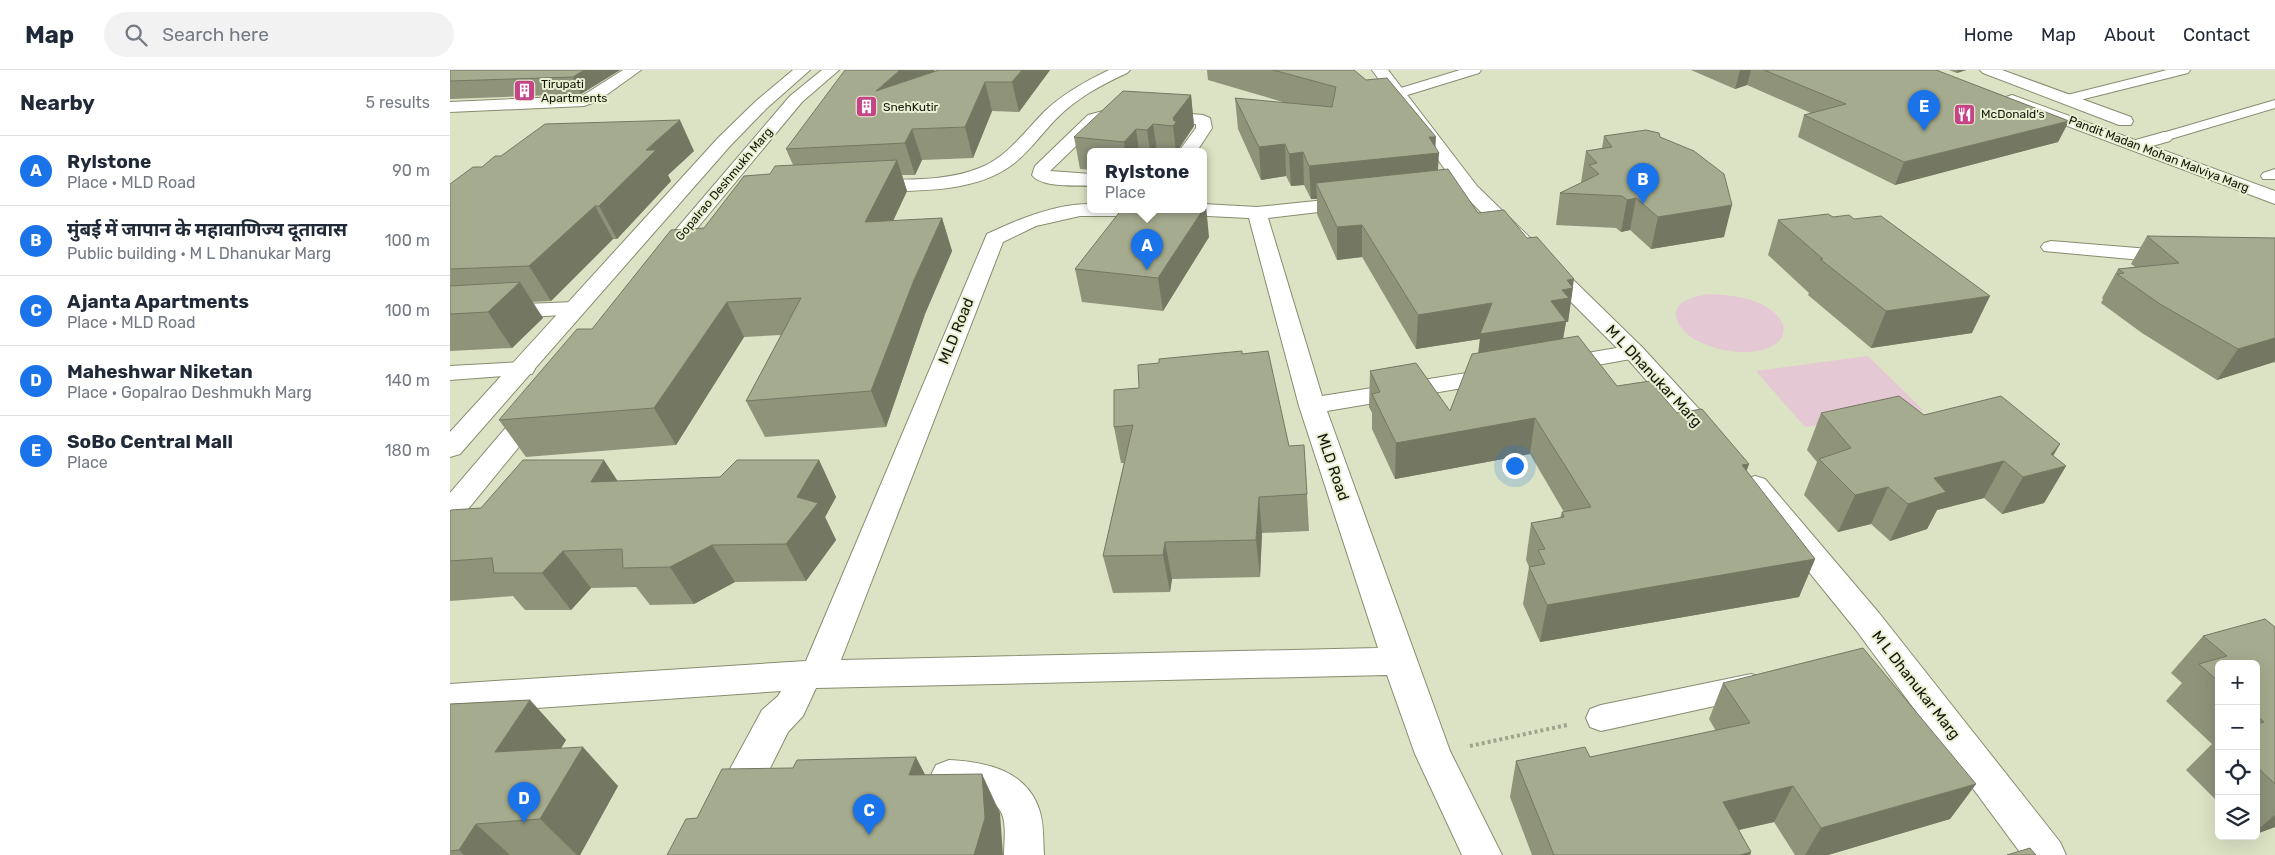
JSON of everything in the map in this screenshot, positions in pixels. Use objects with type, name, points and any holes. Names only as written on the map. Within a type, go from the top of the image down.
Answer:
[{"type":"street","points":[[450,107],[584,101],[592,98],[633,70]]},
{"type":"street","name":"Gopalrao Deshmukh Marg","points":[[450,448],[523,369],[676,195],[769,95],[802,70]]},
{"type":"street","name":"Gopalrao Deshmukh Marg","points":[[652,270],[796,99],[831,70]]},
{"type":"street","points":[[852,187],[931,182],[961,178],[983,172],[1002,163],[1068,99],[1122,70]]},
{"type":"street","name":"Pandit Madan Mohan Malviya Marg","points":[[1988,70],[2190,147]]},
{"type":"street","name":"M L Dhanukar Marg","points":[[1381,71],[1461,191],[1634,352],[1801,537],[1879,658],[2046,855]]},
{"type":"street","name":"Pandit Madan Mohan Malviya Marg","points":[[1993,93],[2138,145],[2275,198]]},
{"type":"street","points":[[1087,180],[1047,178],[1041,175],[1041,170],[1094,119],[1121,114]]},
{"type":"street","points":[[1140,115],[1197,119],[1204,122],[1204,128],[1190,148]]},
{"type":"street","points":[[2138,145],[2164,137]]},
{"type":"street","name":"Pandit Madan Mohan Malviya Marg","points":[[2251,169],[2273,176]]},
{"type":"street","points":[[715,194],[744,192]]},
{"type":"street","name":"MLD Road","points":[[1207,202],[1257,213],[1374,201]]},
{"type":"street","name":"MLD Road","points":[[707,855],[775,721],[791,706],[994,238],[1030,221],[1087,210]]},
{"type":"street","name":"MLD Road","points":[[1257,213],[1312,406],[1399,661],[1433,754],[1482,855]]},
{"type":"street","points":[[2050,247],[2155,256],[2193,257]]},
{"type":"street","points":[[450,314],[574,309]]},
{"type":"street","points":[[1312,406],[1634,352]]},
{"type":"street","points":[[450,373],[523,369]]},
{"type":"street","points":[[450,512],[551,391]]},
{"type":"street","points":[[450,699],[804,675],[1399,661]]},
{"type":"street","points":[[915,778],[963,777],[988,782],[1013,796],[1021,811],[1024,855]]},
{"type":"street","points":[[743,781],[781,780]]},
{"type":"lane","points":[[1396,94],[1474,70]]},
{"type":"lane","points":[[2068,99],[2183,70]]},
{"type":"lane","points":[[2164,137],[2275,104]]},
{"type":"lane","points":[[1601,718],[1777,680]]},
{"type":"path","points":[[1433,754],[1601,718]]},
{"type":"shaded area","points":[[1708,294],[1728,295],[1755,301],[1773,311],[1780,319],[1783,327],[1783,334],[1779,341],[1761,350],[1734,352],[1708,345],[1691,337],[1678,323],[1676,312],[1683,302]]},
{"type":"shaded area","points":[[1868,356],[1923,410],[1805,427],[1756,371]]},
{"type":"building","points":[[450,70],[584,70],[573,77],[450,81]]},
{"type":"building","points":[[845,70],[900,70],[876,91],[939,70],[1022,70],[1012,82],[985,82],[965,127],[912,129],[905,143],[786,149]]},
{"type":"building","points":[[1273,70],[1354,70],[1366,80],[1387,78],[1436,137],[1429,137],[1439,153],[1309,166],[1303,152],[1289,154],[1285,144],[1259,147],[1235,98],[1332,107],[1336,87]]},
{"type":"building","points":[[1764,70],[1936,70],[2069,121],[1904,162],[1804,115],[1846,104]]},
{"type":"building","points":[[1123,91],[1191,95],[1173,118],[1174,121],[1177,121],[1173,126],[1153,124],[1147,130],[1136,129],[1124,142],[1074,137]]},
{"type":"building","points":[[680,120],[646,150],[656,150],[599,206],[595,206],[529,266],[450,269],[450,184],[473,167],[482,167],[495,156],[501,156],[545,124]]},
{"type":"building","points":[[1646,130],[1659,133],[1660,137],[1694,151],[1724,174],[1732,205],[1658,217],[1636,198],[1627,200],[1622,196],[1560,193],[1599,174],[1589,165],[1597,163],[1586,151],[1612,147],[1604,136]]},
{"type":"building","points":[[897,160],[865,222],[942,218],[914,280],[871,391],[746,401],[801,298],[727,302],[654,408],[499,420],[577,329],[592,329],[671,230],[704,228],[744,176],[770,174],[775,166]]},
{"type":"building","points":[[1448,169],[1478,213],[1504,210],[1527,238],[1537,237],[1574,279],[1567,280],[1573,288],[1562,290],[1569,298],[1551,301],[1566,321],[1480,334],[1492,303],[1418,315],[1362,225],[1337,227],[1316,183]]},
{"type":"building","points":[[1119,213],[1201,213],[1158,278],[1075,269]]},
{"type":"building","points":[[1828,214],[1833,217],[1849,215],[1854,219],[1881,216],[1990,296],[1886,311],[1820,259],[1823,259],[1778,220]]},
{"type":"building","points":[[2147,236],[2275,238],[2275,338],[2238,349],[2160,304],[2117,274],[2124,273],[2118,269],[2179,263]]},
{"type":"building","points":[[520,282],[488,312],[450,314],[450,286]]},
{"type":"building","points":[[1578,336],[1617,386],[1650,381],[1677,413],[1702,409],[1749,464],[1742,465],[1815,559],[1547,605],[1529,567],[1545,564],[1538,550],[1545,549],[1531,523],[1564,517],[1562,512],[1591,507],[1535,418],[1396,443],[1372,394],[1380,392],[1370,371],[1416,363],[1450,411],[1472,354]]},
{"type":"building","points":[[1242,351],[1242,354],[1268,351],[1289,446],[1304,445],[1307,494],[1259,497],[1256,540],[1165,542],[1163,555],[1103,556],[1133,425],[1114,427],[1114,390],[1139,388],[1138,365],[1159,363],[1159,359]]},
{"type":"building","points":[[1899,396],[1924,415],[2001,396],[2060,444],[2051,454],[2066,466],[2023,477],[2004,461],[1934,478],[1946,492],[1908,504],[1888,487],[1855,495],[1819,459],[1851,448],[1821,413]]},
{"type":"building","points":[[523,460],[604,460],[591,482],[720,477],[737,460],[819,460],[797,497],[818,503],[786,544],[712,545],[670,567],[623,568],[622,549],[563,551],[542,573],[494,573],[492,558],[450,561],[450,511],[481,508]]},
{"type":"building","points":[[2265,619],[2275,627],[2275,784],[2260,770],[2260,723],[2264,722],[2260,718],[2260,660],[2215,660],[2215,678],[2199,664],[2227,656],[2203,636]]},
{"type":"building","points":[[1863,648],[1976,784],[1821,828],[1793,786],[1723,802],[1751,852],[1740,855],[1554,855],[1516,761],[1585,747],[1590,757],[1750,723],[1723,683]]},
{"type":"building","points":[[530,700],[495,752],[583,747],[540,819],[476,824],[459,850],[450,851],[450,704]]},
{"type":"building","points":[[916,757],[909,775],[982,774],[985,818],[974,855],[667,855],[686,819],[697,818],[722,769],[793,768],[797,760]]},
{"type":"building","points":[[2030,848],[2036,855],[2007,855]]},
{"type":"place","name":"Tirupati Apartments","points":[[525,91]]},
{"type":"place","name":"SnehKutir","points":[[867,107]]},
{"type":"place","name":"McDonald's","points":[[1965,114]]},
{"type":"place","name":"SoBo Central Mall","points":[[1924,131]]},
{"type":"place","name":"मुंबई में जापान के महावाणिज्य दूतावास","points":[[1643,204]]},
{"type":"place","name":"Rylstone","points":[[1147,270]]},
{"type":"place","name":"Maheshwar Niketan","points":[[524,823]]},
{"type":"place","name":"Ajanta Apartments","points":[[869,835]]}]
